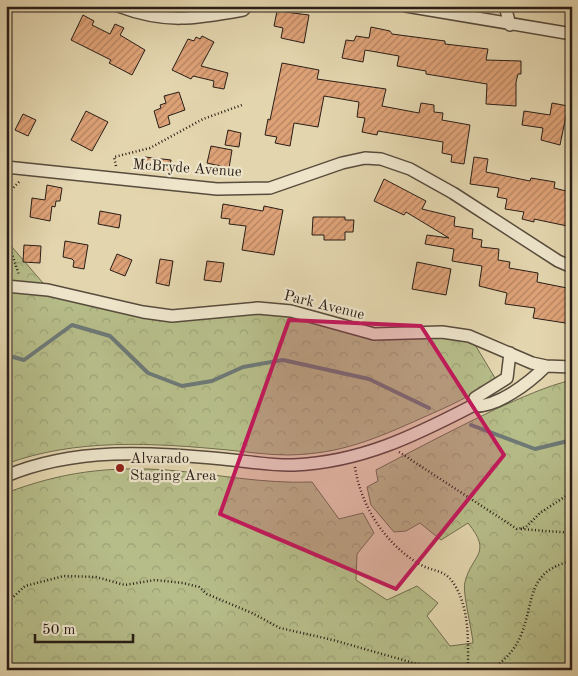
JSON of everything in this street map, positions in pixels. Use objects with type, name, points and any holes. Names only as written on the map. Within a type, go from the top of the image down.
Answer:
[{"type":"street","points":[[118,6],[143,16],[172,19],[243,10],[247,6]]},
{"type":"street","points":[[406,6],[572,34]]},
{"type":"street","points":[[505,6],[510,25]]},
{"type":"street","name":"McBryde Avenue","points":[[6,168],[217,189],[270,188],[342,163],[365,158],[381,159],[418,174],[558,261],[572,267]]},
{"type":"street","name":"Park Avenue","points":[[6,286],[33,288],[172,316],[258,308],[291,311],[374,334],[442,332],[468,336],[546,366],[572,367]]},
{"type":"street","points":[[510,353],[507,378],[509,387],[514,391]]},
{"type":"street","points":[[6,476],[24,468],[51,462],[108,454],[172,454],[293,465],[354,458],[389,446],[472,406],[481,407],[524,387],[546,366]]},
{"type":"street","points":[[472,406],[475,398],[507,378]]},
{"type":"path","points":[[120,180],[114,156],[150,148],[203,119],[242,105]]},
{"type":"path","points":[[6,195],[20,180],[20,170]]},
{"type":"path","points":[[6,236],[11,246],[18,273],[33,288]]},
{"type":"path","points":[[389,446],[517,529],[572,532]]},
{"type":"path","points":[[354,458],[356,475],[371,515],[395,548],[423,566],[440,571],[451,579],[464,604],[468,640],[468,670]]},
{"type":"path","points":[[517,529],[526,526],[540,513],[572,492]]},
{"type":"path","points":[[491,670],[505,660],[521,636],[535,584],[546,572],[563,563],[572,561]]},
{"type":"path","points":[[6,608],[9,601],[25,586],[64,576],[96,578],[125,586],[155,580],[182,583],[199,587],[207,594],[252,613],[280,628],[333,640],[438,670]]},
{"type":"highlighted area","points":[[289,320],[421,326],[504,455],[396,589],[220,514]]},
{"type":"green space","points":[[6,240],[49,290],[173,311],[257,302],[291,305],[376,328],[443,329],[468,333],[495,378],[460,400],[405,426],[373,439],[325,452],[280,455],[144,444],[87,446],[33,456],[6,464]]},
{"type":"green space","points":[[572,380],[572,670],[6,670],[6,493],[66,475],[105,470],[167,470],[258,480],[312,482],[339,519],[363,513],[374,533],[357,554],[356,580],[387,600],[417,586],[438,603],[427,616],[450,646],[473,643],[464,587],[468,573],[480,548],[475,533],[468,523],[441,540],[420,523],[406,531],[394,532],[371,505],[367,487],[378,481],[376,470],[406,454],[496,409],[543,389]]},
{"type":"building","points":[[277,11],[309,15],[304,43],[281,38],[283,28],[274,26]]},
{"type":"building","points":[[83,15],[94,21],[92,25],[110,34],[115,24],[124,28],[120,35],[145,50],[132,75],[109,63],[111,60],[71,40]]},
{"type":"building","points":[[371,27],[390,31],[392,34],[445,41],[445,44],[488,49],[486,60],[521,61],[521,74],[518,74],[516,82],[516,106],[486,104],[487,84],[426,74],[426,71],[397,66],[399,56],[365,50],[363,62],[342,58],[346,40],[354,41],[356,36],[369,38]]},
{"type":"building","points":[[202,36],[214,42],[201,66],[228,73],[224,89],[213,87],[214,81],[193,76],[191,79],[172,70],[188,39],[194,41],[196,37],[200,39]]},
{"type":"building","points":[[282,63],[319,70],[317,79],[386,89],[382,106],[419,113],[421,103],[434,105],[434,112],[443,113],[442,120],[470,125],[464,164],[451,162],[452,155],[442,153],[443,142],[378,131],[377,135],[362,132],[365,118],[357,117],[359,102],[324,96],[318,127],[294,123],[290,146],[275,143],[277,137],[265,135]]},
{"type":"building","points":[[179,92],[185,110],[168,116],[170,124],[159,128],[154,111],[161,108],[160,105],[166,103],[164,96]]},
{"type":"building","points":[[552,103],[568,106],[560,145],[541,140],[543,128],[522,125],[524,111],[550,115]]},
{"type":"building","points":[[86,111],[108,122],[92,151],[71,140]]},
{"type":"building","points":[[23,114],[36,120],[28,136],[15,130]]},
{"type":"building","points":[[228,130],[241,133],[239,147],[225,145]]},
{"type":"building","points":[[211,146],[232,150],[229,168],[207,163]]},
{"type":"building","points":[[145,157],[171,160],[169,172],[133,169],[134,158],[145,159]]},
{"type":"building","points":[[474,157],[488,159],[486,172],[530,181],[531,178],[555,182],[554,188],[570,192],[572,227],[534,219],[534,222],[522,219],[524,212],[505,209],[507,199],[497,197],[499,188],[470,184]]},
{"type":"building","points":[[384,179],[426,201],[422,209],[455,217],[454,226],[473,229],[472,238],[482,240],[481,247],[499,249],[498,260],[510,262],[509,268],[538,273],[537,282],[572,289],[572,324],[533,318],[535,308],[505,304],[507,293],[479,286],[482,266],[452,261],[454,249],[425,244],[427,235],[449,238],[406,212],[404,215],[374,201]]},
{"type":"building","points":[[47,185],[62,188],[60,201],[56,201],[55,207],[52,206],[50,221],[30,217],[32,198],[45,200]]},
{"type":"building","points":[[223,204],[263,211],[264,206],[283,210],[274,255],[242,250],[246,226],[229,224],[230,219],[221,218]]},
{"type":"building","points":[[100,211],[121,215],[119,228],[98,224]]},
{"type":"building","points":[[313,217],[345,217],[345,220],[354,220],[353,232],[345,232],[345,240],[324,240],[324,235],[312,235]]},
{"type":"building","points":[[65,241],[88,245],[84,269],[73,267],[74,261],[72,259],[63,257]]},
{"type":"building","points":[[24,245],[41,246],[40,263],[23,262]]},
{"type":"building","points":[[117,254],[132,260],[125,276],[110,270]]},
{"type":"building","points":[[160,259],[173,261],[169,286],[156,283]]},
{"type":"building","points":[[207,261],[224,263],[221,282],[204,280]]},
{"type":"building","points":[[417,262],[451,269],[446,295],[412,289]]},
{"type":"waterway","points":[[6,355],[24,360],[72,325],[110,336],[148,373],[182,386],[212,381],[243,367],[283,360],[369,379],[429,408]]},
{"type":"waterway","points":[[471,425],[535,449],[572,440]]},
{"type":"place","name":"Alvarado Staging Area","points":[[120,468]]}]
